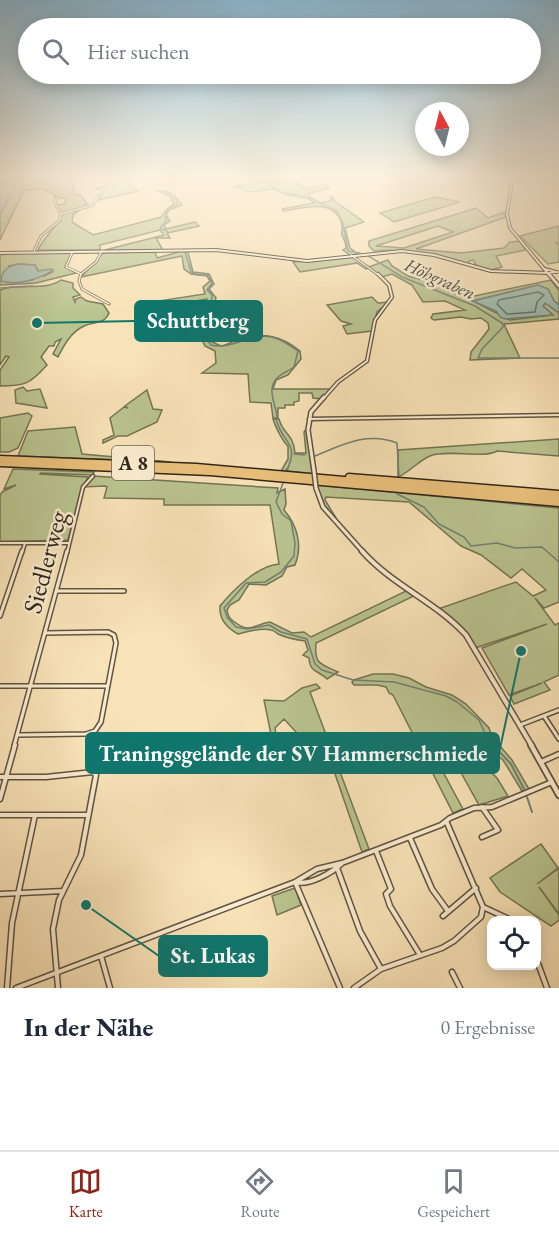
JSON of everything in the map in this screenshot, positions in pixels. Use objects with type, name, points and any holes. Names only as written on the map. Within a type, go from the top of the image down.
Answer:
[{"type":"highway","name":"A 8","points":[[0,461],[150,464],[313,474],[559,501]]},
{"type":"highway","name":"A 8","points":[[0,461],[148,468],[519,500],[559,501]]},
{"type":"highway","points":[[313,474],[385,479],[559,501]]},
{"type":"highway","points":[[385,479],[402,478]]},
{"type":"main road","points":[[509,223],[559,286]]},
{"type":"main road","points":[[0,253],[224,250],[298,261],[381,251],[409,251],[441,256],[491,271],[549,273]]},
{"type":"main road","points":[[543,267],[558,272]]},
{"type":"main road","points":[[541,273],[543,267]]},
{"type":"main road","points":[[541,273],[552,277]]},
{"type":"street","points":[[34,251],[43,234],[56,223]]},
{"type":"street","points":[[73,251],[66,267],[81,274]]},
{"type":"street","points":[[102,251],[96,262],[81,274],[79,281],[81,288],[109,304]]},
{"type":"street","points":[[351,255],[393,290],[392,299],[377,315],[367,361],[338,382],[311,412],[309,418],[313,474],[323,507],[376,567],[454,622],[466,635],[559,795]]},
{"type":"street","points":[[549,273],[558,272],[556,282]]},
{"type":"street","points":[[309,418],[559,415]]},
{"type":"street","name":"Siedlerweg","points":[[0,799],[82,490],[93,476]]},
{"type":"street","points":[[0,543],[69,543]]},
{"type":"street","points":[[0,616],[25,543]]},
{"type":"street","points":[[56,591],[124,591]]},
{"type":"street","points":[[17,735],[84,734],[95,731],[101,722],[116,643],[114,635],[108,632],[45,633]]},
{"type":"street","points":[[0,686],[108,686]]},
{"type":"street","points":[[520,725],[559,710]]},
{"type":"street","points":[[544,716],[559,739]]},
{"type":"street","points":[[541,762],[559,754]]},
{"type":"street","points":[[0,777],[95,772],[80,857],[63,891],[53,929],[58,988]]},
{"type":"street","points":[[295,882],[302,884],[342,863],[410,838],[447,822],[450,818],[482,807],[492,807],[552,782]]},
{"type":"street","points":[[482,807],[498,830],[482,837]]},
{"type":"street","points":[[0,815],[88,815]]},
{"type":"street","points":[[7,988],[10,935],[35,816]]},
{"type":"street","points":[[354,988],[381,969],[442,948],[481,916],[483,907],[447,822]]},
{"type":"street","points":[[410,838],[432,888],[448,911]]},
{"type":"street","points":[[376,850],[391,890],[386,894],[390,906],[420,954]]},
{"type":"street","points":[[16,988],[295,882],[300,877],[337,866]]},
{"type":"street","points":[[337,866],[360,931],[381,969]]},
{"type":"street","points":[[295,882],[340,988]]},
{"type":"street","points":[[442,916],[476,888]]},
{"type":"street","points":[[0,894],[63,891]]},
{"type":"street","points":[[483,907],[501,916]]},
{"type":"street","points":[[101,956],[110,988]]},
{"type":"street","points":[[542,969],[547,988]]},
{"type":"street","points":[[452,972],[460,988]]},
{"type":"green space","points":[[0,223],[8,223],[0,240]]},
{"type":"green space","points":[[57,223],[74,223],[93,235],[138,223],[167,223],[164,225],[166,229],[190,223],[196,223],[199,226],[167,233],[170,238],[156,238],[163,250],[105,250],[164,235],[160,230],[100,245],[100,250],[38,250]]},
{"type":"green space","points":[[341,223],[360,223],[345,228],[350,248],[358,254],[350,255],[343,250],[346,248]]},
{"type":"green space","points":[[427,223],[489,223],[416,249],[461,253],[504,248],[510,242],[520,241],[526,250],[496,256],[502,267],[491,270],[469,265],[476,265],[473,260],[469,261],[468,265],[422,253],[398,250],[374,251],[369,246],[369,241]],"holes":[[[438,226],[453,232],[404,248],[376,246]]]},
{"type":"green space","points":[[559,226],[559,242],[556,243],[559,245],[559,262],[548,264],[520,236]]},
{"type":"green space","points":[[182,251],[188,252],[193,272],[209,274],[214,284],[209,289],[216,298],[214,304],[219,315],[209,323],[214,332],[210,341],[221,346],[247,337],[271,336],[286,341],[300,351],[301,359],[288,375],[276,380],[273,389],[331,389],[322,399],[313,398],[312,393],[299,393],[299,401],[294,402],[294,405],[285,405],[285,408],[278,408],[278,418],[273,418],[271,403],[250,402],[248,374],[202,373],[216,363],[215,351],[205,346],[203,342],[206,332],[203,324],[211,316],[205,306],[207,299],[147,309],[145,303],[205,294],[203,287],[210,281],[207,276],[191,274],[184,269],[182,256],[81,277],[103,253],[155,252],[157,258]]},
{"type":"green space","points":[[19,252],[72,252],[65,267],[76,273],[36,283],[0,285],[0,255]],"holes":[[[35,265],[38,271],[52,272],[44,276],[42,272],[37,272],[31,276],[32,280],[7,282],[9,266]]]},
{"type":"green space","points":[[352,257],[369,267],[388,260],[392,266],[408,276],[437,284],[465,298],[551,280],[559,291],[559,305],[554,301],[548,289],[538,285],[473,301],[510,320],[553,315],[543,306],[545,303],[559,313],[559,319],[504,324],[520,358],[470,360],[471,352],[489,329],[488,323],[481,318],[461,317],[434,320],[431,318],[433,314],[465,310],[445,301],[423,302],[412,285],[392,274],[382,277],[370,268],[366,269],[357,263],[300,272],[293,262]]},
{"type":"green space","points":[[61,280],[73,283],[73,288],[80,295],[73,297],[75,302],[81,297],[87,301],[103,304],[109,313],[107,317],[75,332],[58,357],[53,354],[61,339],[55,342],[54,346],[49,346],[41,357],[47,365],[31,380],[16,385],[0,386],[0,370],[9,357],[6,356],[0,365],[0,290],[47,286]]},
{"type":"green space","points":[[372,297],[378,303],[389,302],[377,312],[372,331],[347,334],[343,326],[351,324],[341,321],[327,305]]},
{"type":"green space","points":[[23,387],[27,391],[40,389],[47,408],[16,403],[15,390]]},
{"type":"green space","points":[[147,390],[153,409],[162,410],[157,422],[127,436],[118,436],[103,443],[103,440],[114,435],[110,418],[124,407],[128,408],[125,406]]},
{"type":"green space","points":[[28,413],[32,416],[18,448],[9,452],[0,452],[0,418]]},
{"type":"green space","points":[[273,419],[279,419],[292,441],[295,453],[306,453],[304,432],[307,428],[312,474],[287,471],[288,468],[281,471],[288,459],[288,446],[279,434]]},
{"type":"green space","points":[[75,427],[82,454],[171,462],[18,456],[28,431]]},
{"type":"green space","points":[[559,439],[559,456],[497,451],[483,454],[437,454],[426,458],[398,477],[398,450]]},
{"type":"green space","points":[[13,469],[94,472],[93,476],[278,488],[277,493],[285,489],[284,510],[295,529],[298,543],[295,565],[287,567],[282,576],[266,585],[249,584],[239,600],[230,605],[227,610],[230,618],[245,628],[270,622],[292,633],[304,632],[311,637],[408,590],[416,595],[316,643],[316,656],[320,663],[338,672],[327,679],[313,669],[309,658],[303,655],[308,650],[305,641],[267,629],[238,634],[230,629],[222,619],[220,606],[239,586],[262,569],[279,564],[270,505],[164,505],[164,499],[104,498],[107,487],[83,487],[93,475],[41,473],[88,477],[81,490],[68,540],[0,542],[0,496],[2,492],[16,485],[4,489]]},
{"type":"green space","points":[[317,485],[559,508],[559,602],[544,608],[535,598],[555,625],[559,623],[559,675],[544,682],[550,690],[514,704],[510,696],[542,683],[509,695],[482,648],[547,624],[475,648],[457,623],[438,609],[516,582],[533,596],[546,590],[522,569],[511,578],[481,555],[461,546],[409,502],[326,497],[325,500],[336,522],[321,504]]},
{"type":"green space","points":[[373,674],[393,674],[409,678],[426,687],[452,695],[466,704],[489,728],[492,737],[512,760],[529,789],[522,791],[503,760],[492,752],[482,763],[497,778],[508,796],[479,805],[449,751],[435,757],[463,809],[453,813],[393,695],[386,687],[354,685],[352,682]]},
{"type":"green space","points":[[316,684],[320,688],[310,692],[369,849],[362,852],[335,774],[284,719],[275,728],[277,741],[273,744],[264,700],[284,701],[302,688]]},
{"type":"green space","points":[[541,844],[558,868],[537,884],[559,868],[559,914],[539,887],[559,915],[559,920],[551,926],[541,919],[541,916],[536,916],[500,892],[490,878]]},
{"type":"green space","points":[[295,888],[301,905],[277,915],[272,896]]},
{"type":"water","points":[[19,264],[35,265],[38,271],[53,270],[28,281],[14,283],[1,281],[7,269]]},
{"type":"water","points":[[538,285],[548,289],[554,301],[559,305],[559,313],[545,303],[543,306],[553,315],[505,319],[500,317],[496,311],[473,301]]},
{"type":"waterway","points":[[164,223],[160,228],[167,231],[168,235]]},
{"type":"waterway","name":"Höhgraben","points":[[343,223],[348,251],[360,253]]},
{"type":"waterway","points":[[185,252],[191,272],[198,275],[209,275],[212,283],[207,290],[212,295],[211,307],[215,315],[206,323],[211,332],[207,340],[211,345],[227,345],[264,336],[279,339],[298,351],[294,367],[277,378],[272,387],[277,417]]},
{"type":"waterway","name":"Höhgraben","points":[[367,255],[402,277],[475,306],[502,323],[503,326]]},
{"type":"waterway","points":[[0,288],[33,286]]},
{"type":"waterway","name":"Höhgraben","points":[[503,327],[482,349],[478,358],[519,358]]},
{"type":"waterway","name":"Höhgraben","points":[[520,358],[559,358]]},
{"type":"waterway","points":[[276,419],[291,449],[292,455],[286,472]]},
{"type":"waterway","points":[[315,456],[355,441],[376,438],[386,440],[397,443],[399,477]]},
{"type":"waterway","points":[[294,454],[305,455]]},
{"type":"waterway","points":[[283,483],[276,502],[282,514],[291,521],[295,543],[294,556],[281,572],[265,582],[246,583],[224,608],[227,617],[236,627],[247,629],[269,625],[281,632],[307,639],[315,664],[322,670],[353,680],[394,682],[446,696],[479,720],[488,740],[493,745]]},
{"type":"waterway","points":[[397,494],[424,507],[439,524],[464,537],[471,546],[497,543],[515,548],[542,547],[559,562]]},
{"type":"waterway","points":[[493,745],[511,764],[524,789]]},
{"type":"waterway","points":[[527,797],[532,812]]},
{"type":"place","name":"Schuttberg","points":[[37,323]]},
{"type":"place","name":"Traningsgelände der SV Hammerschmiede","points":[[521,651]]},
{"type":"place","name":"St. Lukas","points":[[86,905]]}]
